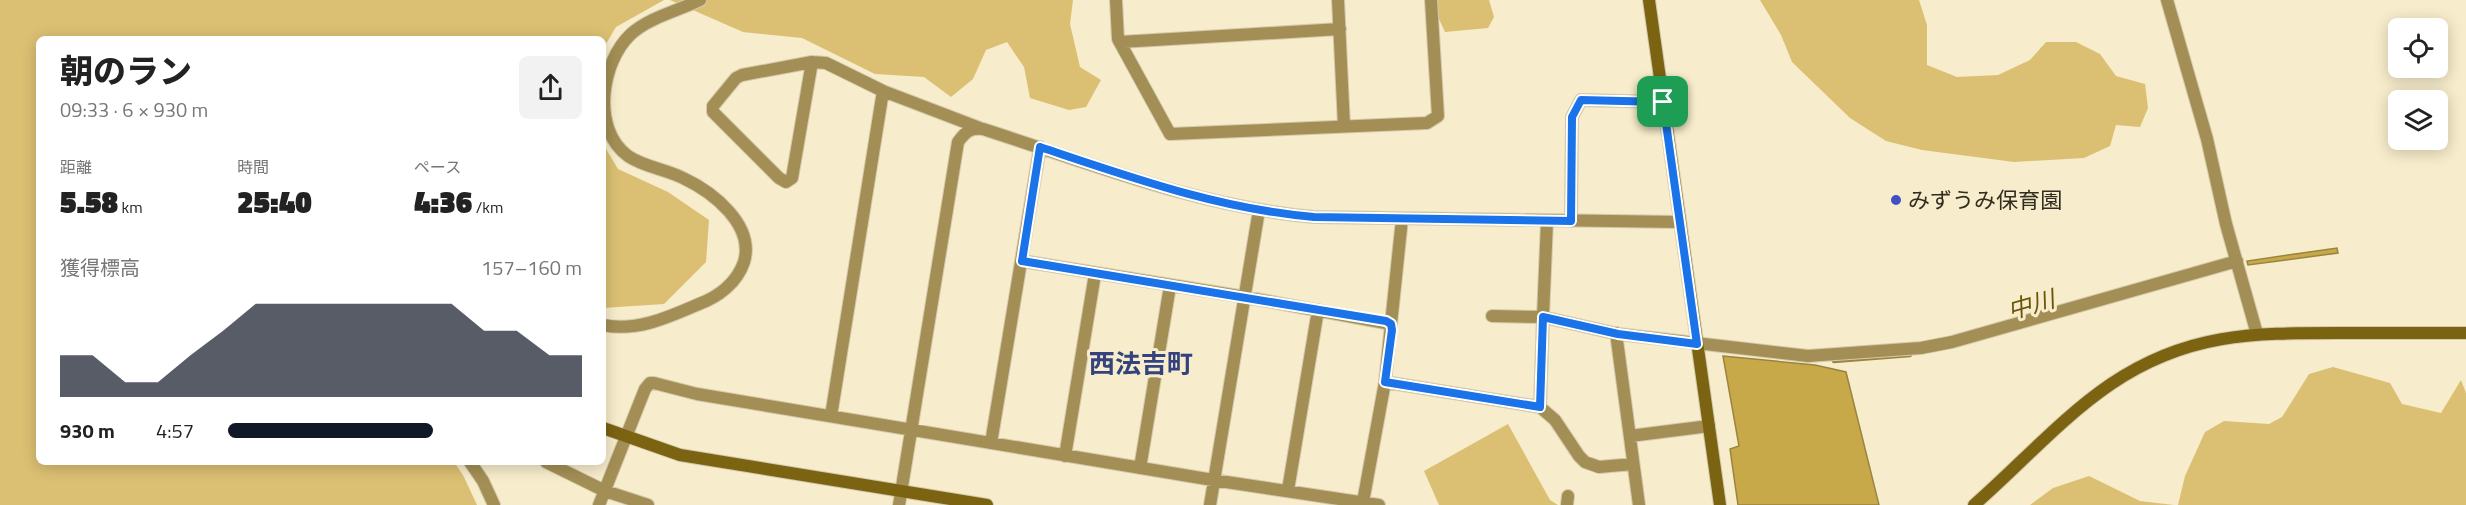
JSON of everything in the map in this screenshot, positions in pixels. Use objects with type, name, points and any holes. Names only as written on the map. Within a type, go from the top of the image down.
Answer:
[{"type":"street","points":[[606,90],[608,74],[622,44],[641,26],[700,0]]},
{"type":"street","points":[[1116,0],[1120,42],[1170,134],[1427,123],[1438,116],[1431,0]]},
{"type":"street","points":[[1338,0],[1344,126]]},
{"type":"street","points":[[1649,0],[1720,505]]},
{"type":"street","points":[[2167,0],[2207,139],[2257,334]]},
{"type":"street","points":[[1120,42],[1340,29]]},
{"type":"street","points":[[812,62],[792,178],[786,182],[778,178],[715,115],[714,106],[736,78],[742,75],[812,62],[826,63],[883,91],[983,129],[1170,190],[1259,210],[1314,217],[1680,222]]},
{"type":"street","points":[[831,416],[883,91]]},
{"type":"street","points":[[1571,221],[1572,117],[1581,100],[1663,102]]},
{"type":"street","points":[[606,109],[608,130],[617,147],[629,157],[683,178],[723,205],[735,218],[743,234],[746,254],[736,279],[708,301],[647,324],[628,327],[606,326]]},
{"type":"street","points":[[899,505],[958,142],[965,132],[972,128],[983,129]]},
{"type":"street","points":[[991,443],[1040,147]]},
{"type":"street","points":[[1210,505],[1259,210]]},
{"type":"street","points":[[1362,502],[1385,382],[1402,219]]},
{"type":"street","points":[[1540,407],[1546,221]]},
{"type":"street","points":[[1022,261],[1245,297],[1391,324]]},
{"type":"street","points":[[1492,316],[1543,317],[1616,333],[1808,356],[1921,348],[1991,332],[2238,264]]},
{"type":"street","points":[[1065,456],[1095,273]]},
{"type":"street","points":[[1140,468],[1170,286]]},
{"type":"street","points":[[1288,490],[1318,310]]},
{"type":"street","points":[[1616,333],[1639,505]]},
{"type":"street","points":[[1974,505],[2094,396],[2132,371],[2190,345],[2257,334],[2466,333]]},
{"type":"street","points":[[599,505],[645,389],[651,382],[697,394],[1065,456],[1378,505]]},
{"type":"street","points":[[1385,382],[1540,407],[1555,420],[1585,462],[1599,467],[1633,464]]},
{"type":"street","points":[[1630,436],[1709,426]]},
{"type":"street","points":[[606,429],[680,455],[987,505]]},
{"type":"street","points":[[472,465],[483,481],[494,505]]},
{"type":"street","points":[[552,465],[605,491],[648,505]]},
{"type":"shaded area","points":[[0,0],[664,0],[616,27],[606,44],[606,36],[36,36],[36,465],[456,465],[477,505],[0,505]]},
{"type":"shaded area","points":[[670,0],[1073,0],[1070,24],[1080,67],[1101,80],[1086,107],[1069,110],[1030,98],[1024,67],[1007,42],[986,50],[973,79],[951,97],[924,77],[875,74],[802,38],[743,32]]},
{"type":"shaded area","points":[[1437,0],[1489,0],[1494,17],[1488,28],[1445,32],[1439,19]]},
{"type":"shaded area","points":[[1760,0],[1919,0],[1927,25],[1927,65],[1957,77],[1998,75],[2030,60],[2046,42],[2076,42],[2100,54],[2116,76],[2145,84],[2148,108],[2140,127],[2116,125],[2110,146],[2084,158],[2014,162],[1922,150],[1886,141],[1850,118],[1792,62],[1781,35]]},
{"type":"shaded area","points":[[606,149],[618,169],[668,192],[709,220],[706,262],[664,304],[606,308]]},
{"type":"shaded area","points":[[2337,248],[2338,253],[2248,265],[2247,261]]},
{"type":"shaded area","points":[[1723,356],[1815,365],[1846,372],[1879,505],[1738,505],[1730,449],[1739,446]]},
{"type":"shaded area","points":[[2333,367],[2390,383],[2402,404],[2441,413],[2461,380],[2466,393],[2466,505],[2178,505],[2185,476],[2205,432],[2224,421],[2269,424],[2282,417],[2309,374]]},
{"type":"shaded area","points":[[1508,424],[1550,500],[1558,505],[1439,505],[1424,471]]},
{"type":"shaded area","points":[[2089,476],[2140,501],[2174,505],[2030,505],[2053,488]]},
{"type":"waterway","name":"中川","points":[[1834,361],[1910,355]]},
{"type":"place","name":"みずうみ保育園","points":[[1896,200]]},
{"type":"district","name":"西法吉町","points":[[1141,364]]},
{"type":"route","points":[[1581,100],[1663,102],[1697,344],[1618,334],[1543,317],[1540,407],[1385,382],[1392,330],[1391,324],[1386,321],[1022,261],[1040,147],[1170,190],[1223,204],[1281,214],[1314,217],[1571,221],[1572,117],[1581,100]]}]
